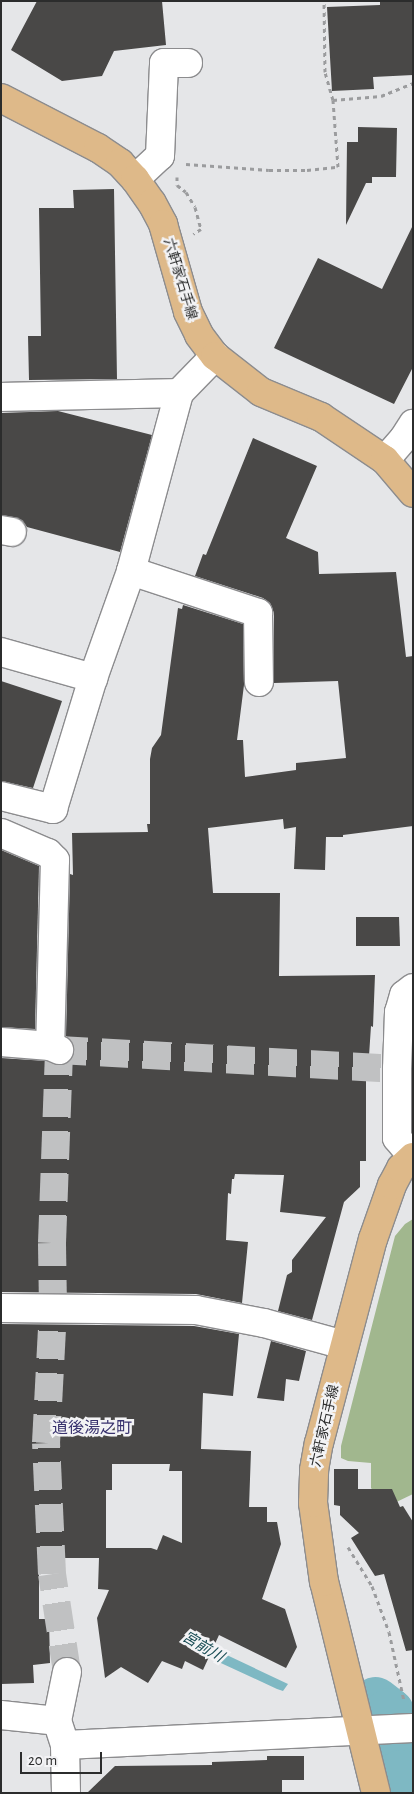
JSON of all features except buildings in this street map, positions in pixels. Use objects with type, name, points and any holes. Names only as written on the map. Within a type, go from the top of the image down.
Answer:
[{"type":"main road","name":"六軒家石手線","points":[[1,98],[98,148],[120,163],[135,179],[152,203],[171,248],[188,312],[199,335],[215,356],[261,392],[321,417],[386,460],[413,493]]},
{"type":"main road","name":"六軒家石手線","points":[[376,1793],[324,1582],[313,1503],[314,1470],[344,1345],[373,1239],[392,1185],[401,1168],[413,1157]]},
{"type":"street","points":[[135,179],[160,156],[164,63],[188,63]]},
{"type":"street","points":[[1,796],[52,808],[93,678],[131,571],[179,393],[215,356]]},
{"type":"street","points":[[1,397],[179,393]]},
{"type":"street","points":[[386,460],[413,424]]},
{"type":"street","points":[[131,571],[258,613],[259,682]]},
{"type":"street","points":[[1,652],[93,678]]},
{"type":"street","points":[[1,833],[48,853],[55,860],[54,1048],[1,1042]]},
{"type":"street","points":[[413,988],[404,995],[399,1012],[397,1138],[413,1157]]},
{"type":"street","points":[[1,1308],[196,1310],[264,1323],[344,1345]]},
{"type":"street","points":[[66,1793],[61,1733],[67,1672]]},
{"type":"street","points":[[1,1715],[61,1733],[360,1731],[410,1728]]},
{"type":"path","points":[[178,164],[269,170],[338,167],[333,100],[325,72],[324,1]]},
{"type":"path","points":[[333,100],[381,96],[413,83]]},
{"type":"path","points":[[171,248],[201,229],[194,206],[186,192],[178,185],[178,171]]},
{"type":"path","points":[[315,1524],[341,1538],[354,1555],[372,1586],[389,1632],[410,1728]]},
{"type":"green space","points":[[413,1219],[413,1494],[386,1507],[371,1488],[371,1463],[348,1461],[341,1458],[341,1446],[395,1236],[405,1224]]},
{"type":"water","points":[[205,1640],[214,1649],[288,1684],[283,1691],[277,1689],[210,1658],[198,1645]]},
{"type":"waterway","name":"宮前川","points":[[375,1701],[389,1712],[392,1720]]},
{"type":"waterway","name":"宮前川","points":[[395,1749],[400,1774],[411,1793]]},
{"type":"tunnel","points":[[67,1672],[52,1574],[46,1443],[53,1308],[52,1243],[59,1050],[397,1069]]},
{"type":"district","name":"道後湯之町","points":[[92,1428]]}]
